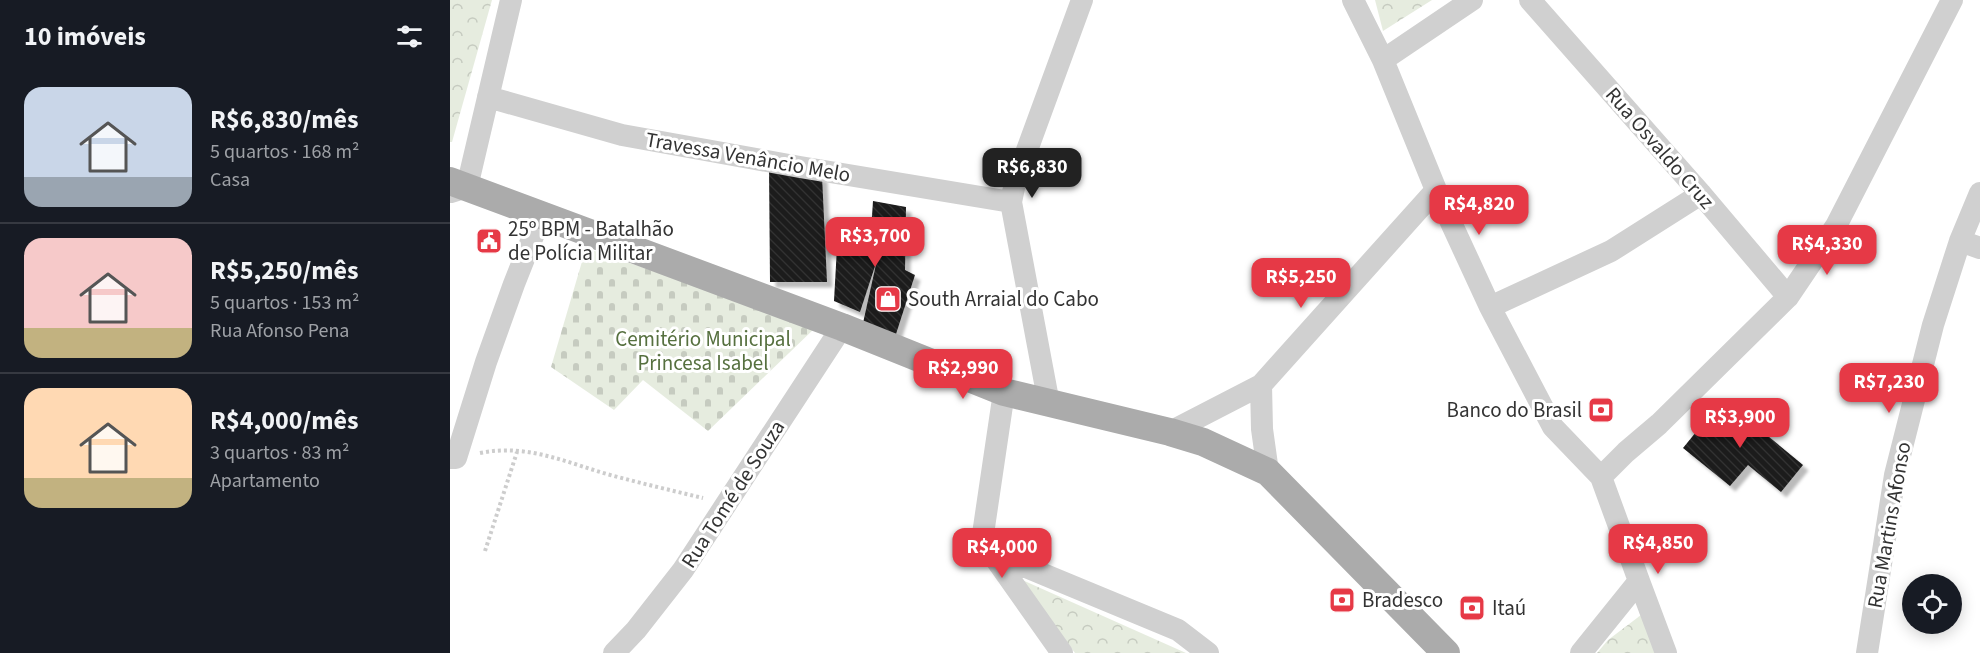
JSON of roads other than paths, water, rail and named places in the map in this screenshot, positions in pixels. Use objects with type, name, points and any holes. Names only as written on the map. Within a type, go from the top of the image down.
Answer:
[{"type":"main road","points":[[456,187],[842,327],[1004,392],[1170,432],[1225,451],[1268,472],[1446,653]]},
{"type":"street","points":[[456,187],[488,97],[510,0]]},
{"type":"street","points":[[1049,404],[1011,202],[1015,183],[1082,0]]},
{"type":"street","points":[[1353,0],[1383,60],[1436,190],[1490,307],[1553,427],[1601,477],[1666,653]]},
{"type":"street","points":[[1383,60],[1472,0]]},
{"type":"street","name":"Rua Osvaldo Cruz","points":[[1530,0],[1701,194],[1788,297]]},
{"type":"street","points":[[1601,477],[1659,424],[1788,297],[1836,226],[1952,0]]},
{"type":"street","name":"Travessa Venâncio Melo","points":[[488,97],[621,135],[1011,202]]},
{"type":"street","points":[[1170,432],[1261,385],[1436,190]]},
{"type":"street","name":"Rua Martins Afonso","points":[[1873,652],[1895,475],[1933,325],[1970,245],[1980,193]]},
{"type":"street","points":[[1490,307],[1611,251],[1701,194]]},
{"type":"street","points":[[453,458],[514,284],[541,216]]},
{"type":"street","name":"Rua Tomé de Souza","points":[[614,653],[636,630],[683,570],[842,327]]},
{"type":"street","points":[[1261,385],[1262,429],[1268,472]]},
{"type":"street","points":[[1004,392],[983,534],[987,547],[1062,653]]},
{"type":"street","points":[[992,553],[1178,630],[1208,653]]},
{"type":"street","points":[[1581,653],[1639,581]]},
{"type":"place","name":"25º BPM - Batalhão de Polícia Militar","points":[[489,241]]},
{"type":"place","name":"South Arraial do Cabo","points":[[888,299]]},
{"type":"place","name":"Banco do Brasil","points":[[1601,410]]},
{"type":"place","name":"Bradesco","points":[[1342,600]]},
{"type":"place","name":"Itaú","points":[[1472,608]]},
{"type":"park label","name":"Cemitério Municipal Princesa Isabel","points":[[703,351]]}]
